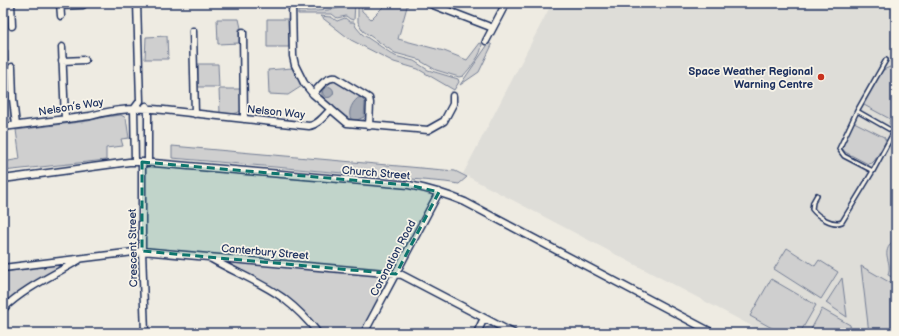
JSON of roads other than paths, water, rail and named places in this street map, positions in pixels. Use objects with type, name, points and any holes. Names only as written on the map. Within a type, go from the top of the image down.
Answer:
[{"type":"street","points":[[11,3],[12,26]]},
{"type":"street","points":[[137,3],[140,101],[145,109]]},
{"type":"street","name":"Nelson Way","points":[[145,109],[313,125],[331,109],[313,94],[304,83],[293,59],[292,3]]},
{"type":"street","points":[[428,3],[493,28]]},
{"type":"street","points":[[486,42],[506,3]]},
{"type":"street","points":[[61,16],[60,5],[84,5]]},
{"type":"street","points":[[192,31],[194,114]]},
{"type":"street","points":[[243,32],[244,119]]},
{"type":"street","points":[[62,47],[65,119]]},
{"type":"street","points":[[62,61],[85,60]]},
{"type":"street","points":[[12,68],[16,125]]},
{"type":"street","points":[[313,94],[332,77],[360,92],[367,96],[370,101],[369,126]]},
{"type":"street","points":[[331,109],[347,123],[421,130],[431,129],[446,119],[453,104],[453,96]]},
{"type":"street","points":[[134,162],[134,109],[140,101]]},
{"type":"street","name":"Nelson’s Way","points":[[3,127],[90,116],[103,112],[145,109]]},
{"type":"street","name":"Crescent Street","points":[[145,109],[142,251],[145,333]]},
{"type":"street","name":"Church Street","points":[[3,178],[134,162],[145,162],[409,185],[439,192],[465,202],[714,333]]},
{"type":"street","name":"Coronation Road","points":[[364,333],[439,192]]},
{"type":"street","name":"Canterbury Street","points":[[3,268],[142,251],[396,274],[402,275],[512,333]]},
{"type":"street","points":[[209,257],[284,298],[318,333]]},
{"type":"street","points":[[3,309],[31,288],[82,258]]},
{"type":"street","points":[[477,333],[484,318]]},
{"type":"lane","points":[[873,171],[844,156],[839,149],[857,111],[886,60]]},
{"type":"lane","points":[[857,111],[894,132]]},
{"type":"lane","points":[[817,195],[813,202],[812,209],[815,213],[832,222],[839,224],[842,222],[873,171],[896,128]]},
{"type":"place","name":"Space Weather Regional Warning Centre","points":[[821,77]]}]
